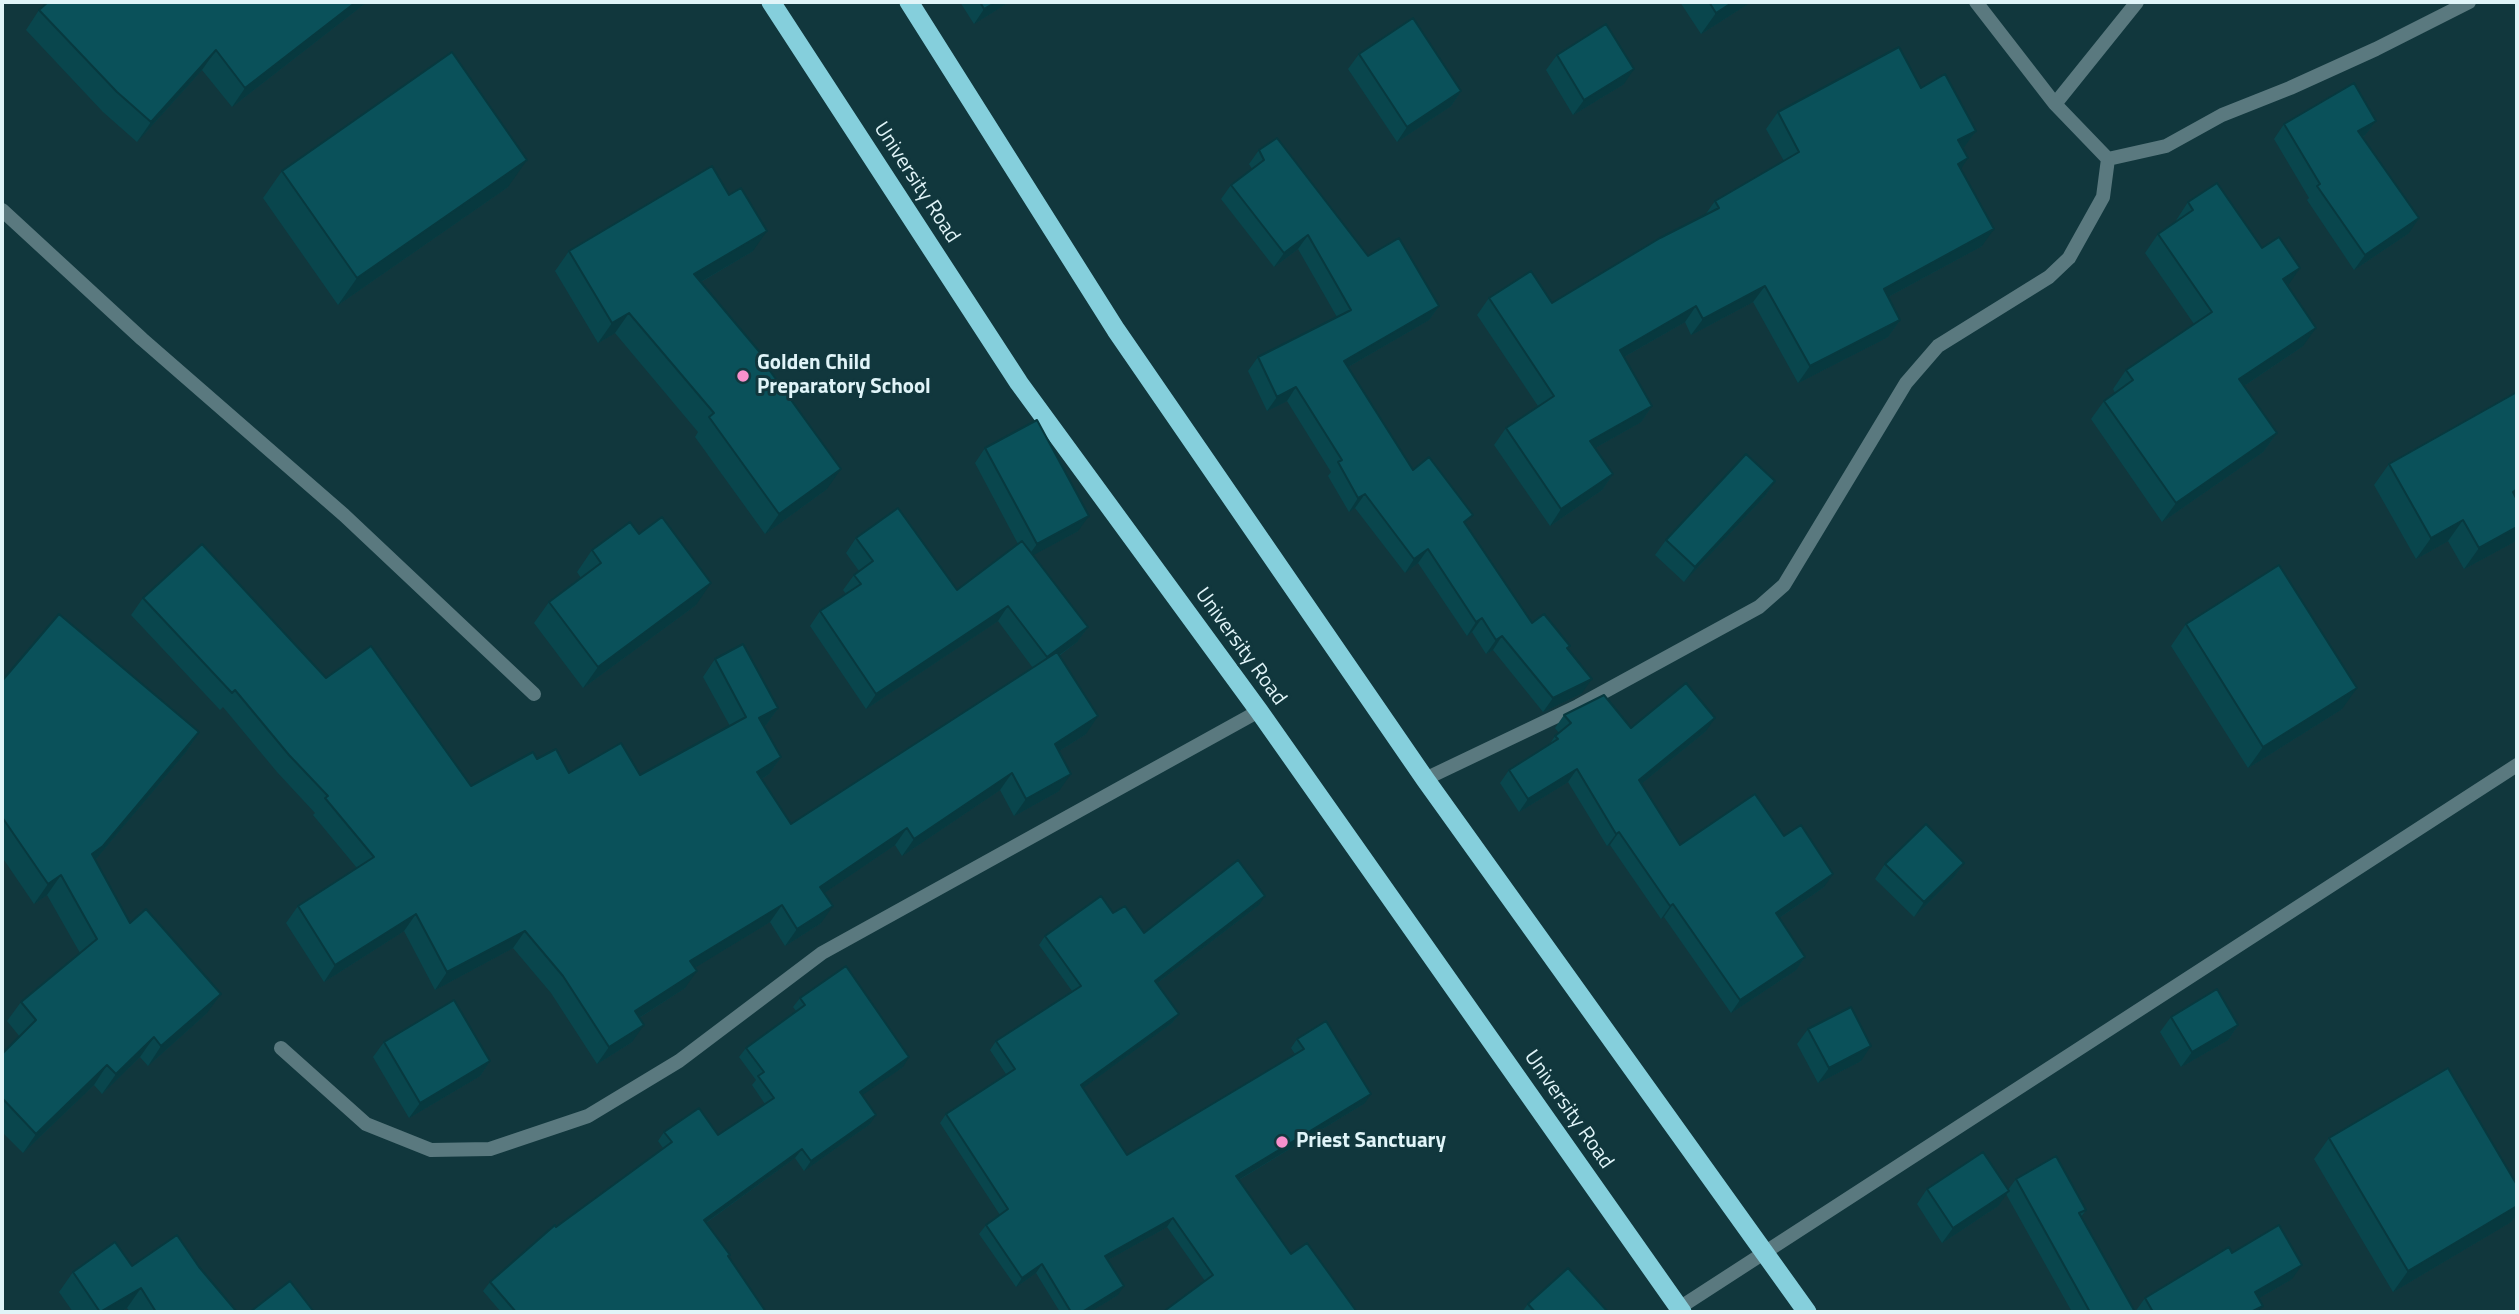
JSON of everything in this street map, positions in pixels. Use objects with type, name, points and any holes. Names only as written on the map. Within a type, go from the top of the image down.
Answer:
[{"type":"highway","name":"University Road","points":[[771,2],[1018,383],[1259,711],[1681,1310]]},
{"type":"highway","points":[[909,2],[1116,330],[1425,779],[1807,1312]]},
{"type":"street","points":[[1976,2],[2055,104],[2108,159]]},
{"type":"street","points":[[2055,104],[2137,2]]},
{"type":"street","points":[[2108,159],[2166,146],[2222,115],[2339,66],[2469,2]]},
{"type":"street","points":[[1425,779],[1578,706],[1759,607],[1784,585],[1906,383],[1938,346],[2049,277],[2069,258],[2103,197],[2108,159]]},
{"type":"street","points":[[2,211],[142,339],[344,515],[534,694]]},
{"type":"street","points":[[281,1048],[366,1124],[431,1150],[489,1149],[588,1116],[679,1061],[822,953],[1259,711]]},
{"type":"street","points":[[1681,1310],[2517,765]]},
{"type":"building","points":[[48,2],[356,2],[245,88],[216,50],[151,122],[117,92],[39,10]]},
{"type":"building","points":[[980,2],[996,2],[984,9]]},
{"type":"building","points":[[1709,2],[1733,2],[1716,13]]},
{"type":"building","points":[[1413,18],[1461,91],[1407,127],[1359,54]]},
{"type":"building","points":[[1606,24],[1634,69],[1584,100],[1557,55]]},
{"type":"building","points":[[1899,47],[1921,88],[1945,74],[1976,131],[1958,140],[1968,158],[1958,164],[1994,229],[1884,289],[1900,320],[1810,366],[1765,286],[1703,319],[1696,306],[1620,350],[1652,406],[1590,441],[1613,474],[1561,509],[1506,428],[1554,396],[1489,298],[1531,271],[1552,303],[1660,238],[1719,208],[1715,201],[1799,152],[1778,112]]},
{"type":"building","points":[[452,52],[527,160],[357,278],[282,171]]},
{"type":"building","points":[[2354,83],[2376,121],[2358,131],[2419,218],[2365,255],[2317,186],[2320,184],[2284,124]]},
{"type":"building","points":[[1277,138],[1368,256],[1399,238],[1439,306],[1344,361],[1413,470],[1429,457],[1473,515],[1464,522],[1532,623],[1544,614],[1592,679],[1553,698],[1502,636],[1496,640],[1482,618],[1476,622],[1428,549],[1414,559],[1365,494],[1358,498],[1338,462],[1342,460],[1296,387],[1277,397],[1258,357],[1351,310],[1308,235],[1284,253],[1231,185],[1264,160],[1259,150]]},
{"type":"building","points":[[712,166],[729,195],[741,188],[767,231],[694,274],[768,362],[765,364],[841,469],[779,514],[709,417],[714,413],[629,313],[612,323],[569,251]]},
{"type":"building","points":[[2217,183],[2262,248],[2279,237],[2300,268],[2283,279],[2316,328],[2239,379],[2277,433],[2176,503],[2104,401],[2133,380],[2126,370],[2212,312],[2158,234],[2193,210],[2188,202]]},
{"type":"building","points":[[2517,392],[2517,489],[2513,492],[2517,500],[2517,527],[2479,548],[2463,520],[2431,538],[2389,464]]},
{"type":"building","points":[[1037,420],[1089,516],[1037,544],[985,448]]},
{"type":"building","points":[[1746,454],[1775,481],[1695,567],[1666,540]]},
{"type":"building","points":[[898,508],[957,590],[1022,541],[1088,627],[1047,657],[1008,606],[876,694],[820,611],[861,584],[854,575],[873,561],[856,538]]},
{"type":"building","points":[[662,517],[711,583],[598,667],[549,602],[601,563],[592,550],[630,522],[639,534]]},
{"type":"building","points":[[202,544],[326,678],[371,646],[471,786],[533,752],[537,759],[556,749],[569,773],[621,743],[640,775],[746,717],[715,659],[743,644],[778,708],[759,718],[781,757],[757,772],[791,824],[1057,652],[1098,716],[1055,744],[1071,774],[1026,799],[1012,773],[914,839],[907,828],[820,887],[833,906],[797,929],[782,905],[690,961],[697,971],[635,1011],[644,1025],[609,1047],[563,976],[525,931],[447,972],[416,914],[335,965],[298,906],[374,857],[325,798],[328,796],[289,755],[235,690],[232,693],[143,598]]},
{"type":"building","points":[[2279,565],[2357,688],[2263,747],[2186,624]]},
{"type":"building","points":[[59,614],[199,732],[103,846],[92,854],[130,923],[146,909],[221,994],[161,1046],[154,1037],[116,1074],[107,1065],[36,1134],[2,1098],[2,1054],[36,1020],[21,1002],[97,939],[61,875],[48,884],[2,817],[2,681]]},
{"type":"building","points":[[1686,683],[1715,718],[1639,780],[1680,845],[1755,794],[1784,836],[1801,825],[1833,874],[1776,913],[1805,957],[1740,1000],[1673,904],[1670,906],[1619,832],[1616,834],[1577,769],[1528,799],[1509,770],[1558,739],[1555,736],[1571,723],[1564,715],[1604,695],[1631,728]]},
{"type":"building","points":[[1926,824],[1964,863],[1924,902],[1885,864]]},
{"type":"building","points":[[1238,860],[1265,896],[1155,981],[1179,1014],[1081,1085],[1127,1155],[1304,1049],[1297,1039],[1326,1021],[1371,1094],[1236,1176],[1291,1254],[1307,1243],[1357,1312],[1163,1312],[1213,1275],[1173,1218],[1105,1256],[1124,1286],[1082,1312],[1071,1312],[1042,1264],[1022,1278],[986,1225],[1008,1209],[946,1114],[1015,1069],[996,1041],[1081,986],[1045,936],[1101,896],[1113,913],[1125,906],[1144,933]]},
{"type":"building","points":[[846,966],[909,1057],[860,1092],[876,1115],[811,1161],[802,1149],[704,1220],[766,1312],[516,1312],[490,1282],[555,1225],[556,1227],[672,1142],[664,1132],[699,1108],[718,1135],[774,1098],[758,1076],[764,1072],[746,1048],[805,1005],[800,998]]},
{"type":"building","points":[[2217,989],[2238,1025],[2192,1052],[2171,1017]]},
{"type":"building","points":[[454,1000],[490,1061],[420,1103],[384,1042]]},
{"type":"building","points":[[1851,1007],[1871,1046],[1829,1068],[1808,1029]]},
{"type":"building","points":[[2448,1068],[2517,1185],[2517,1206],[2408,1271],[2329,1138]]},
{"type":"building","points":[[1983,1152],[2009,1191],[1953,1228],[1927,1189]]},
{"type":"building","points":[[2056,1156],[2086,1210],[2079,1213],[2135,1312],[2090,1312],[2016,1179]]},
{"type":"building","points":[[2279,1225],[2302,1265],[2255,1292],[2263,1306],[2251,1312],[2153,1312],[2145,1298],[2229,1247],[2232,1253]]},
{"type":"building","points":[[177,1235],[199,1267],[237,1312],[156,1312],[141,1288],[100,1312],[73,1272],[115,1242],[132,1266]]},
{"type":"building","points":[[1568,1268],[1608,1312],[1535,1312],[1528,1304]]},
{"type":"building","points":[[290,1281],[314,1312],[250,1312]]},
{"type":"place","name":"Golden Child Preparatory School","points":[[743,376]]},
{"type":"place","name":"Priest Sanctuary","points":[[1282,1142]]}]
